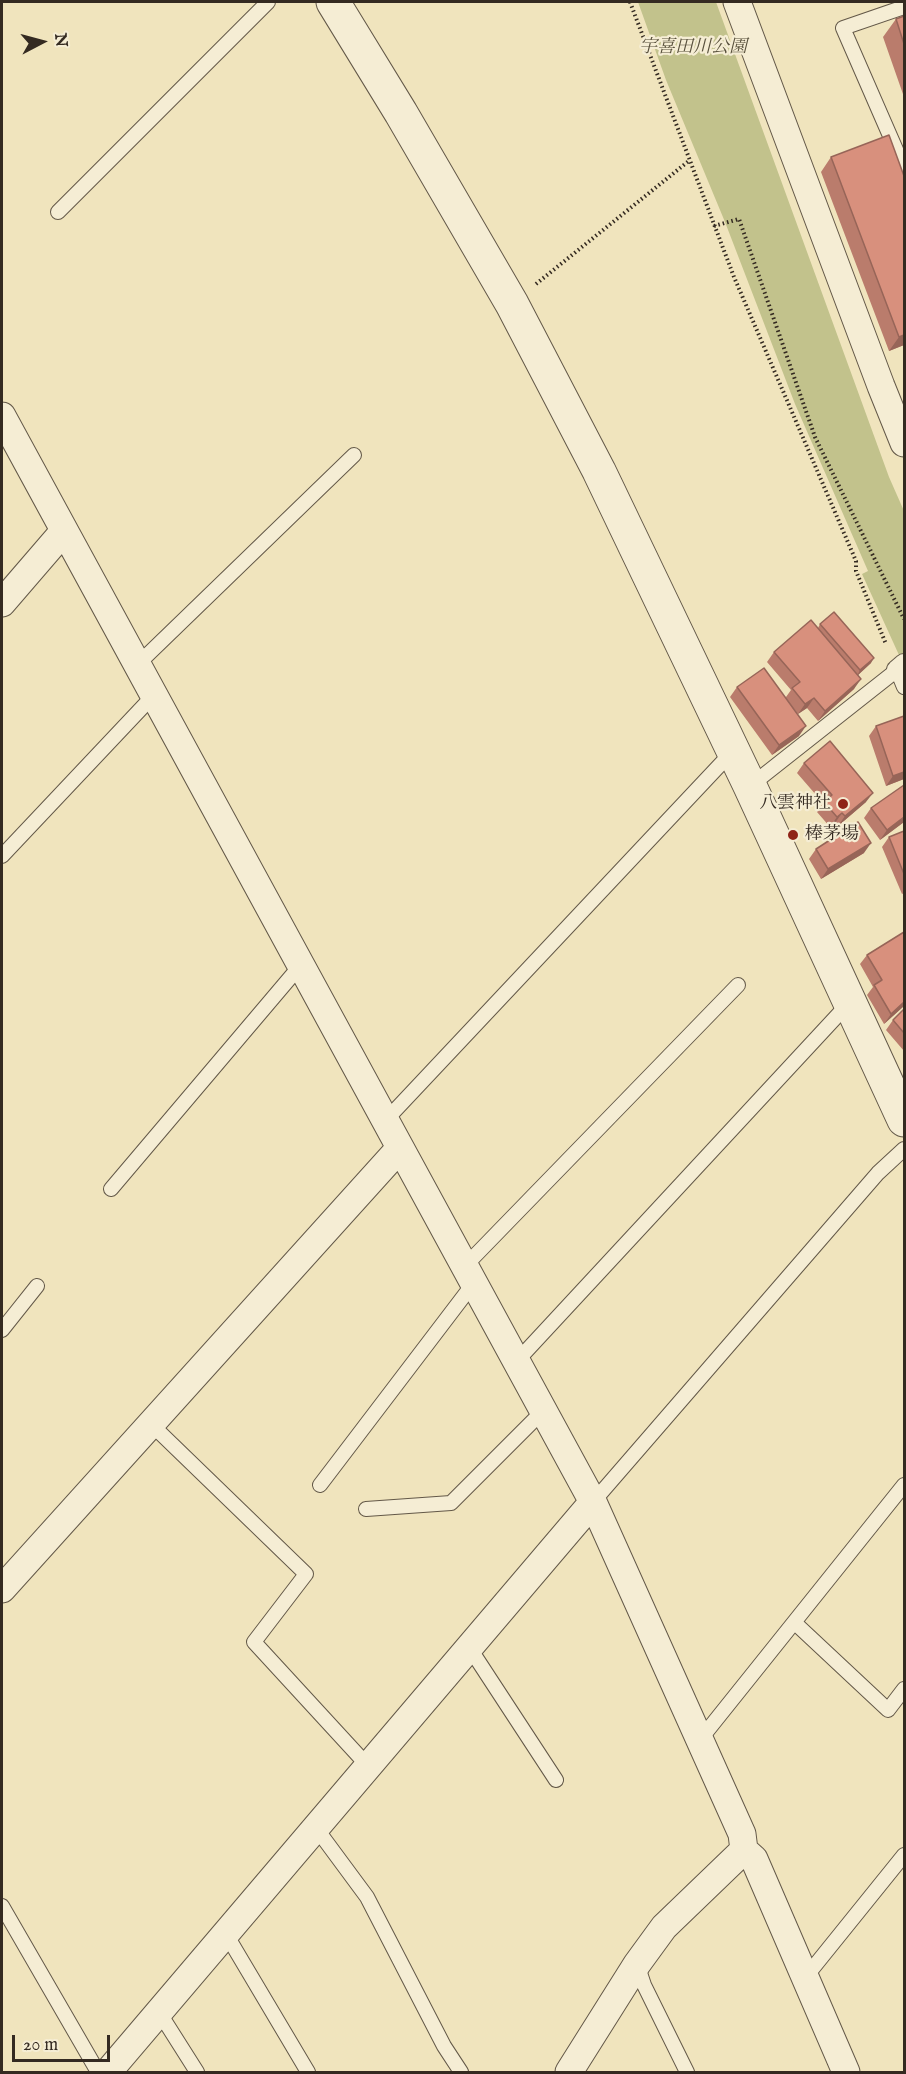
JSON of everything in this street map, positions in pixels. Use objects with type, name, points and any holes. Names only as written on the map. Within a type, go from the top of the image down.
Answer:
[{"type":"street","points":[[333,2],[401,113],[512,304],[599,471],[750,786],[904,1120]]},
{"type":"street","points":[[737,2],[904,443]]},
{"type":"street","points":[[2,416],[593,1503],[742,1834],[744,1850],[754,1859],[846,2073]]},
{"type":"street","points":[[2,603],[64,531]]},
{"type":"street","points":[[2,1589],[400,1148]]},
{"type":"street","points":[[108,2073],[593,1503]]},
{"type":"street","points":[[569,2073],[637,1964],[664,1927],[744,1850]]},
{"type":"lane","points":[[58,212],[268,2]]},
{"type":"lane","points":[[904,7],[843,28],[904,168]]},
{"type":"lane","points":[[137,665],[354,454]]},
{"type":"lane","points":[[750,786],[902,674]]},
{"type":"lane","points":[[2,856],[153,696]]},
{"type":"lane","points":[[385,1121],[733,751]]},
{"type":"lane","points":[[111,1189],[300,966]]},
{"type":"lane","points":[[320,1485],[469,1275],[738,985]]},
{"type":"lane","points":[[516,1362],[849,1003]]},
{"type":"lane","points":[[593,1503],[878,1173],[904,1149]]},
{"type":"lane","points":[[2,1330],[37,1286]]},
{"type":"lane","points":[[366,1509],[451,1503],[543,1411]]},
{"type":"lane","points":[[150,1423],[306,1574],[254,1642],[368,1766]]},
{"type":"lane","points":[[699,1741],[904,1485]]},
{"type":"lane","points":[[795,1623],[888,1710],[904,1689]]},
{"type":"lane","points":[[469,1647],[556,1780]]},
{"type":"lane","points":[[316,1828],[367,1897],[444,2046],[461,2073]]},
{"type":"lane","points":[[804,1978],[904,1855]]},
{"type":"lane","points":[[2,1906],[98,2073]]},
{"type":"lane","points":[[226,1934],[308,2073]]},
{"type":"lane","points":[[637,1964],[644,1985],[687,2073]]},
{"type":"lane","points":[[159,2012],[197,2073]]},
{"type":"path","points":[[630,2],[734,277],[856,561],[856,571],[902,674]]},
{"type":"path","points":[[512,304],[690,160]]},
{"type":"path","points":[[714,226],[739,219],[815,437],[904,619]]},
{"type":"green space","name":"宇喜田川公園","points":[[638,2],[716,2],[889,477],[904,511],[904,666],[862,574],[868,571],[795,404],[725,222],[666,80]]},
{"type":"building","points":[[904,16],[904,44],[896,19]]},
{"type":"building","points":[[889,135],[904,176],[904,335],[899,337],[831,157]]},
{"type":"building","points":[[834,612],[874,658],[860,670],[820,624]]},
{"type":"building","points":[[811,620],[861,679],[825,711],[814,698],[805,704],[792,688],[800,682],[774,652]]},
{"type":"building","points":[[764,668],[806,726],[779,745],[737,687]]},
{"type":"building","points":[[904,716],[904,772],[893,776],[876,726]]},
{"type":"building","points":[[830,741],[873,793],[845,816],[842,813],[837,817],[824,802],[832,795],[804,763]]},
{"type":"building","points":[[904,785],[904,817],[887,830],[871,808]]},
{"type":"building","points":[[858,822],[871,843],[828,869],[816,849]]},
{"type":"building","points":[[904,831],[904,874],[889,837]]},
{"type":"building","points":[[904,932],[904,1002],[891,1014],[874,985],[882,980],[867,955]]},
{"type":"building","points":[[904,1009],[904,1033],[893,1020]]},
{"type":"place","name":"八雲神社","points":[[843,804]]},
{"type":"place","name":"棒茅場","points":[[793,835]]}]
